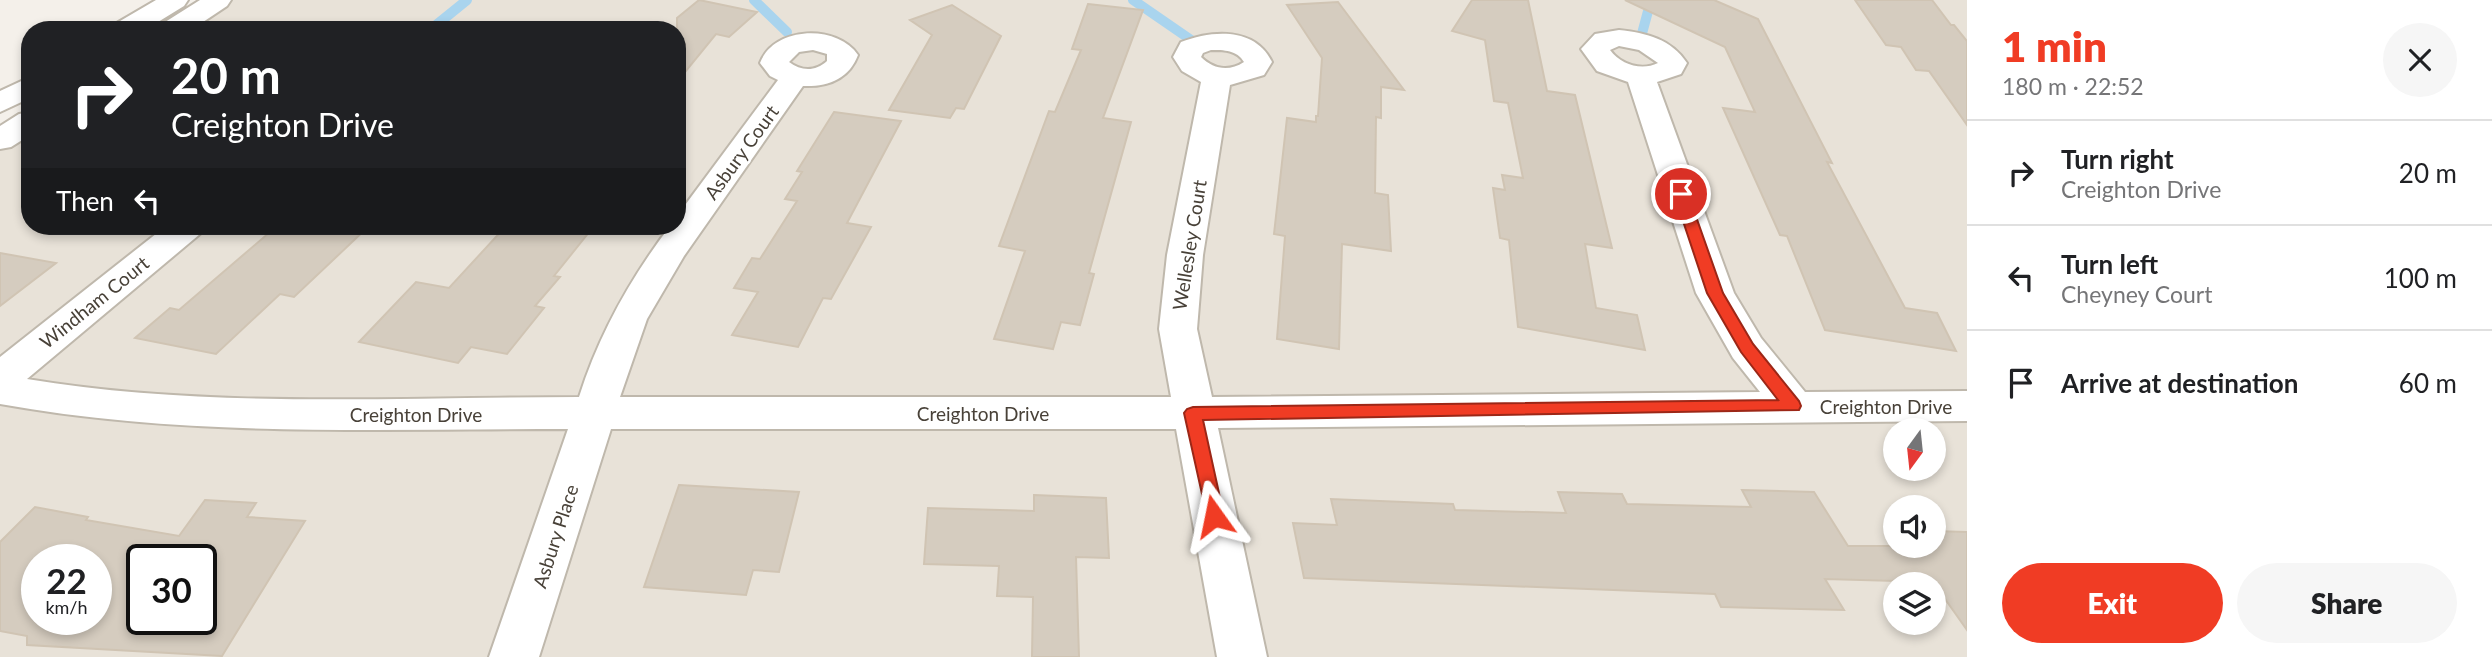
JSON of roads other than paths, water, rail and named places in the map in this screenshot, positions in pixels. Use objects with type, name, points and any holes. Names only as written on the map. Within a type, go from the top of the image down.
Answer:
[{"type":"street","points":[[140,21],[175,0]]},
{"type":"street","points":[[186,21],[218,0]]},
{"type":"street","points":[[1640,75],[1715,293],[1747,348],[1793,406]]},
{"type":"street","name":"Wellesley Court","points":[[1217,76],[1179,300],[1178,329],[1242,657]]},
{"type":"street","name":"Asbury Court","points":[[686,230],[795,77]]},
{"type":"street","points":[[0,103],[21,91]]},
{"type":"street","points":[[0,140],[21,127]]},
{"type":"street","name":"Windham Court","points":[[0,379],[177,235]]},
{"type":"street","name":"Asbury Court","points":[[593,414],[628,319],[646,286],[682,235]]},
{"type":"street","name":"Creighton Drive","points":[[0,390],[141,410],[245,414],[1193,413],[1967,406]]},
{"type":"street","name":"Asbury Place","points":[[514,657],[593,414]]},
{"type":"waterway","points":[[441,21],[467,0]]},
{"type":"waterway","points":[[754,0],[787,32]]},
{"type":"waterway","points":[[1133,0],[1197,44]]},
{"type":"waterway","points":[[1640,41],[1651,0]]}]
